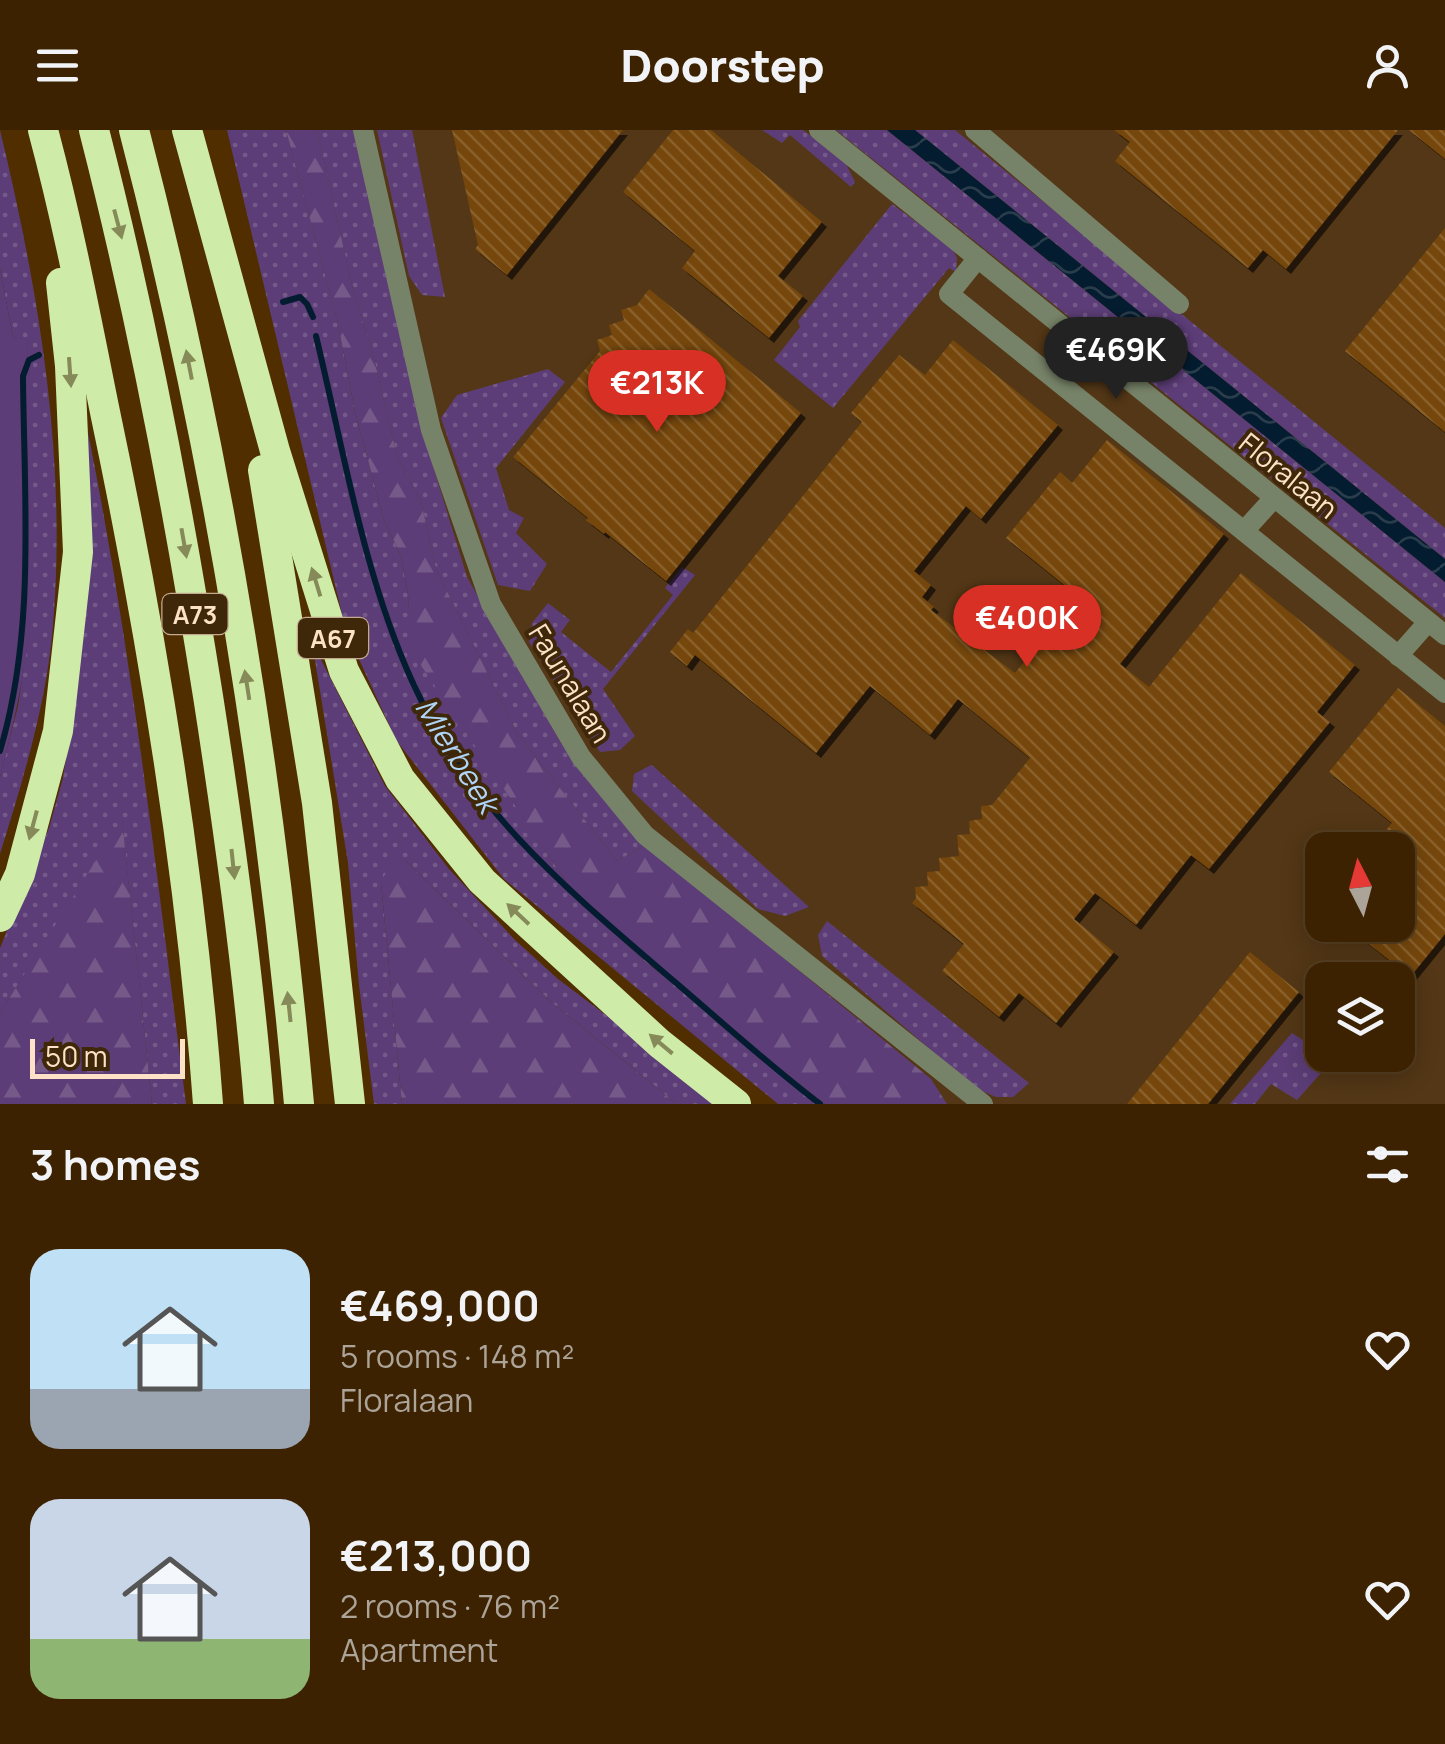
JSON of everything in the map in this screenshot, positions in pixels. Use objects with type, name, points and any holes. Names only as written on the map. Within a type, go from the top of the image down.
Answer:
[{"type":"highway","name":"A73","points":[[94,130],[124,246],[183,534],[229,828],[259,1104]]},
{"type":"highway","name":"A73","points":[[134,130],[167,256],[224,534],[267,815],[299,1104]]},
{"type":"highway","points":[[187,130],[272,512],[317,802],[350,1104]]},
{"type":"highway","name":"A73","points":[[0,917],[20,874],[58,731],[78,552],[70,366],[44,133]]},
{"type":"highway","name":"A73","points":[[44,133],[132,542],[179,836],[208,1104]]},
{"type":"highway","name":"A67","points":[[210,222],[275,452],[344,671],[400,779],[482,880],[658,1043],[736,1104]]},
{"type":"street","name":"Faunalaan","points":[[363,130],[432,430],[491,604],[581,757],[645,835],[983,1104]]},
{"type":"street","name":"Floralaan","points":[[819,130],[1445,636]]},
{"type":"street","points":[[975,130],[1179,304]]},
{"type":"street","points":[[978,258],[949,294],[1445,694]]},
{"type":"street","points":[[1244,531],[1274,498]]},
{"type":"street","points":[[1398,656],[1428,622]]},
{"type":"shaded area","points":[[262,130],[1445,130],[1445,1104],[924,1104],[533,844]]},
{"type":"green space","points":[[0,130],[38,314],[53,438],[56,562],[53,625],[40,712],[0,854],[0,777],[18,706],[32,579],[27,340],[13,337],[0,269]]},
{"type":"green space","points":[[227,130],[286,130],[337,319],[355,412],[384,520],[401,556],[411,649],[577,898],[643,960],[825,1104],[778,1104],[504,879],[396,740],[346,631]]},
{"type":"green space","points":[[286,130],[317,130],[354,294],[397,456],[421,501],[436,569],[517,733],[617,861],[646,845],[931,1079],[947,1104],[825,1104],[643,960],[577,898],[410,649],[408,594],[401,556],[384,520],[355,412],[337,319]]},
{"type":"green space","points":[[317,130],[353,130],[433,466],[467,577],[561,743],[646,845],[617,861],[517,733],[436,569],[421,501],[397,456],[354,294]]},
{"type":"green space","points":[[377,130],[412,130],[445,297],[422,295],[409,276]]},
{"type":"green space","points":[[762,130],[803,130],[845,162],[855,182],[851,187],[790,135],[782,143]]},
{"type":"green space","points":[[836,130],[887,130],[1445,582],[1445,618]]},
{"type":"green space","points":[[915,130],[955,130],[1445,528],[1445,559]]},
{"type":"green space","points":[[892,204],[952,248],[957,258],[956,272],[949,268],[833,408],[774,360],[800,327],[798,321]]},
{"type":"green space","points":[[0,269],[13,337],[27,339],[34,533],[27,649],[0,777]]},
{"type":"green space","points":[[548,369],[565,382],[496,468],[509,510],[524,518],[516,533],[547,564],[530,591],[498,585],[441,418],[457,395]]},
{"type":"green space","points":[[78,384],[126,653],[186,1104],[152,1104],[122,821],[0,1013],[0,948],[49,828],[63,778],[72,718]]},
{"type":"green space","points":[[682,567],[695,575],[603,689],[635,736],[620,750],[600,752],[529,642],[532,623],[548,603],[570,620],[561,632],[611,672],[673,595],[665,588]]},
{"type":"green space","points":[[312,642],[385,786],[449,869],[515,940],[558,979],[724,1104],[677,1104],[550,1001],[405,860],[381,883],[402,1104],[374,1104],[348,863]]},
{"type":"green space","points":[[651,765],[809,907],[785,916],[758,909],[632,791],[634,774]]},
{"type":"green space","points":[[122,819],[152,1104],[0,1104],[0,1013]]},
{"type":"green space","points":[[405,860],[550,1001],[677,1104],[402,1104],[381,883],[390,864]]},
{"type":"green space","points":[[827,921],[1029,1083],[1013,1097],[996,1097],[975,1088],[822,956],[818,935]]},
{"type":"green space","points":[[1292,1033],[1305,1042],[1305,1072],[1322,1072],[1297,1100],[1271,1084],[1255,1104],[1230,1104]]},
{"type":"water","points":[[887,130],[915,130],[1445,559],[1445,582]]},
{"type":"building","points":[[452,130],[623,130],[507,275],[475,249],[478,245]]},
{"type":"building","points":[[673,130],[711,130],[822,222],[778,276],[803,296],[769,338],[682,268],[695,251],[623,192]]},
{"type":"building","points":[[1114,130],[1398,130],[1286,269],[1263,250],[1248,268],[1115,161],[1130,142]]},
{"type":"building","points":[[1409,130],[1445,130],[1445,159]]},
{"type":"building","points":[[1445,228],[1445,432],[1345,351]]},
{"type":"building","points":[[649,289],[801,413],[666,581],[513,457],[600,351],[597,340],[612,335],[609,325],[624,320],[621,310],[637,305]]},
{"type":"building","points":[[953,340],[1058,425],[981,519],[966,506],[914,571],[931,585],[922,597],[934,607],[931,610],[1015,673],[1078,596],[1006,538],[1060,472],[1072,483],[1107,440],[1224,534],[1120,664],[1149,687],[1241,573],[1355,665],[1317,712],[1330,722],[1209,869],[1191,855],[1136,925],[1095,893],[1074,919],[1114,952],[1056,1023],[1019,993],[999,1017],[942,971],[964,944],[912,903],[916,898],[915,887],[928,886],[927,872],[940,871],[939,858],[959,856],[957,835],[970,834],[969,821],[982,819],[981,806],[992,805],[1030,758],[958,699],[930,735],[870,686],[816,753],[695,655],[687,666],[670,652],[688,629],[693,633],[862,422],[851,413],[899,355],[925,375]]},
{"type":"building","points":[[1398,688],[1445,726],[1445,934],[1415,971],[1415,962],[1392,962],[1367,942],[1415,942],[1415,832],[1385,832],[1392,823],[1329,772]]},
{"type":"building","points":[[1250,952],[1299,992],[1208,1104],[1127,1104]]},
{"type":"waterway","name":"Mierbeek","points":[[283,302],[300,297],[313,317]]},
{"type":"waterway","name":"Mierbeek","points":[[316,336],[380,598],[412,681],[463,770],[493,809],[560,881],[820,1104]]},
{"type":"waterway","name":"Mierbeek","points":[[0,751],[19,659],[23,612],[23,376],[29,360],[39,355]]}]
